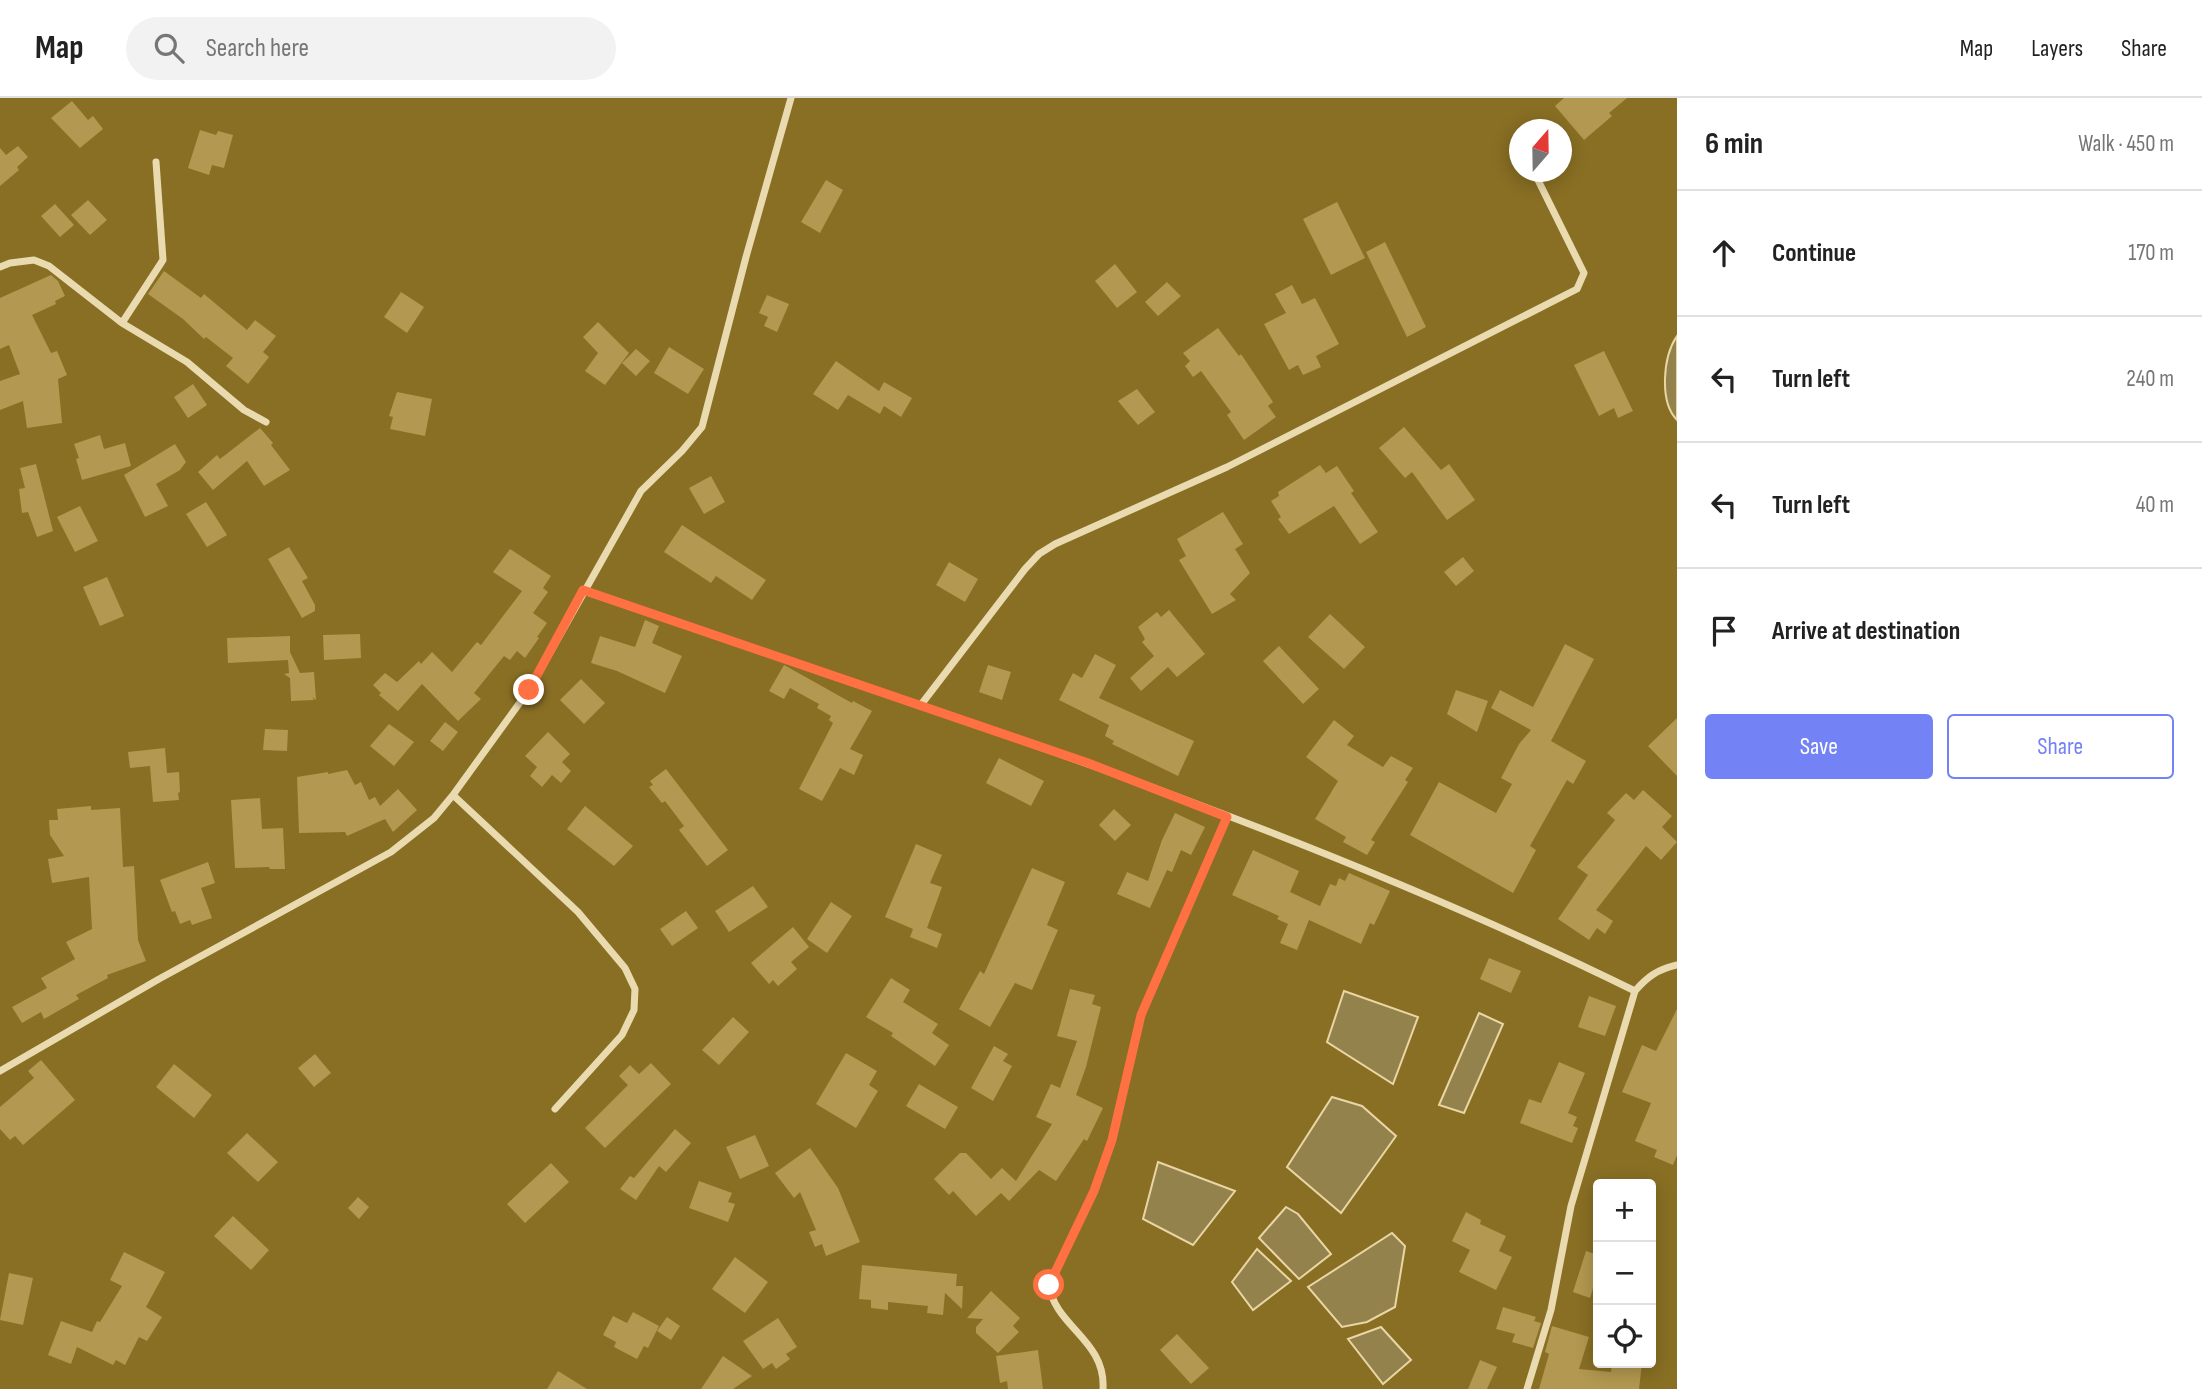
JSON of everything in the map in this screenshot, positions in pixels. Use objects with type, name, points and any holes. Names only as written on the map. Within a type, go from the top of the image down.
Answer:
[{"type":"street","points":[[0,1071],[159,979],[391,852],[434,818],[453,795],[529,690],[641,491],[702,427],[791,98]]},
{"type":"street","points":[[122,323],[163,260],[156,162]]},
{"type":"street","points":[[920,706],[1039,554],[1055,544],[1227,467],[1577,289],[1584,273],[1539,182]]},
{"type":"street","points":[[0,267],[34,260],[50,266],[122,323],[178,356],[244,410],[266,422]]},
{"type":"street","points":[[583,590],[1088,763],[1367,870],[1635,991]]},
{"type":"street","points":[[453,795],[578,912],[620,961],[635,989],[634,1010],[622,1035],[555,1109]]},
{"type":"street","points":[[1103,1389],[1104,1378],[1090,1343],[1066,1320],[1051,1299],[1049,1285],[1094,1191],[1112,1140],[1141,1015],[1227,817]]},
{"type":"street","points":[[1527,1389],[1551,1310],[1571,1206],[1635,991],[1648,976],[1663,968],[1677,965]]},
{"type":"shaded area","points":[[1677,336],[1677,420],[1667,402],[1665,379],[1669,355]]},
{"type":"shaded area","points":[[1344,991],[1418,1017],[1393,1084],[1327,1042]]},
{"type":"shaded area","points":[[1479,1013],[1503,1024],[1464,1113],[1439,1105]]},
{"type":"shaded area","points":[[1332,1097],[1362,1106],[1396,1136],[1341,1213],[1287,1167]]},
{"type":"shaded area","points":[[1158,1162],[1235,1191],[1193,1245],[1143,1219]]},
{"type":"shaded area","points":[[1286,1207],[1298,1214],[1331,1254],[1299,1279],[1259,1238]]},
{"type":"shaded area","points":[[1392,1233],[1405,1246],[1395,1307],[1367,1322],[1342,1327],[1308,1287]]},
{"type":"shaded area","points":[[1257,1249],[1291,1281],[1253,1310],[1232,1282]]},
{"type":"shaded area","points":[[1381,1327],[1411,1360],[1383,1384],[1348,1339]]},
{"type":"building","points":[[1564,98],[1627,98],[1609,113],[1612,116],[1584,140],[1572,126],[1572,119],[1566,119],[1555,106]]},
{"type":"building","points":[[72,101],[88,120],[93,116],[103,129],[80,148],[51,118]]},
{"type":"building","points":[[200,130],[216,135],[218,131],[233,135],[224,168],[212,165],[209,175],[188,168]]},
{"type":"building","points":[[18,146],[28,157],[17,167],[19,170],[0,186],[0,148],[6,155]]},
{"type":"building","points":[[826,180],[843,190],[820,233],[801,222]]},
{"type":"building","points":[[88,200],[107,220],[90,235],[71,215]]},
{"type":"building","points":[[1337,202],[1365,258],[1331,275],[1303,219]]},
{"type":"building","points":[[55,204],[74,225],[60,237],[41,216]]},
{"type":"building","points":[[1385,242],[1426,327],[1407,337],[1366,252]]},
{"type":"building","points":[[1115,264],[1137,292],[1117,308],[1095,281]]},
{"type":"building","points":[[164,271],[201,298],[204,294],[247,330],[255,320],[276,336],[263,352],[269,357],[248,384],[226,366],[233,358],[206,337],[204,339],[183,319],[148,294]]},
{"type":"building","points":[[51,275],[58,281],[65,296],[55,301],[56,304],[32,315],[51,353],[57,351],[67,375],[58,379],[62,423],[27,428],[23,401],[0,410],[0,381],[20,374],[9,345],[0,349],[0,298]]},
{"type":"building","points":[[1167,282],[1181,296],[1158,316],[1145,302]]},
{"type":"building","points":[[1292,285],[1302,304],[1315,298],[1339,344],[1316,356],[1321,367],[1303,375],[1298,365],[1289,370],[1264,324],[1286,313],[1275,294]]},
{"type":"building","points":[[401,292],[424,307],[407,333],[384,317]]},
{"type":"building","points":[[767,295],[789,304],[777,332],[764,326],[768,317],[759,313]]},
{"type":"building","points":[[598,322],[629,353],[605,385],[585,371],[598,353],[583,337]]},
{"type":"building","points":[[1218,328],[1239,356],[1241,354],[1273,402],[1268,406],[1276,417],[1244,440],[1227,415],[1231,412],[1201,371],[1193,377],[1185,366],[1190,361],[1183,353]]},
{"type":"building","points":[[669,347],[704,369],[688,394],[654,373]]},
{"type":"building","points":[[636,349],[650,361],[636,376],[622,363]]},
{"type":"building","points":[[1604,351],[1633,411],[1618,418],[1614,408],[1599,416],[1574,365]]},
{"type":"building","points":[[836,361],[879,391],[884,382],[912,398],[901,417],[884,406],[880,414],[848,395],[838,410],[813,394]]},
{"type":"building","points":[[193,384],[207,405],[188,418],[174,397]]},
{"type":"building","points":[[1137,389],[1155,412],[1138,425],[1118,401]]},
{"type":"building","points":[[397,392],[432,399],[425,436],[390,429],[393,417],[389,416]]},
{"type":"building","points":[[1404,427],[1441,470],[1449,464],[1475,500],[1447,520],[1412,472],[1405,478],[1379,448]]},
{"type":"building","points":[[260,428],[290,470],[264,486],[247,461],[213,490],[198,472],[217,455],[220,459]]},
{"type":"building","points":[[100,435],[104,449],[125,443],[131,466],[82,480],[74,444]]},
{"type":"building","points":[[175,444],[186,462],[180,470],[156,484],[168,506],[145,517],[124,475]]},
{"type":"building","points":[[36,464],[53,531],[37,537],[28,512],[22,513],[19,489],[25,488],[20,468]]},
{"type":"building","points":[[1320,465],[1326,473],[1337,466],[1354,491],[1351,493],[1378,532],[1360,544],[1334,506],[1289,534],[1278,519],[1281,517],[1271,501],[1279,496],[1278,492]]},
{"type":"building","points":[[711,476],[725,502],[704,514],[689,488]]},
{"type":"building","points":[[206,502],[227,535],[207,547],[186,514]]},
{"type":"building","points":[[80,506],[98,541],[75,552],[57,517]]},
{"type":"building","points":[[1223,512],[1243,544],[1235,549],[1250,573],[1230,594],[1236,600],[1212,614],[1179,560],[1186,556],[1177,539]]},
{"type":"building","points":[[682,525],[766,580],[752,600],[716,576],[711,583],[664,552]]},
{"type":"building","points":[[289,547],[308,578],[302,581],[315,605],[315,611],[302,618],[268,559]]},
{"type":"building","points":[[510,549],[551,576],[543,588],[548,592],[533,613],[547,623],[537,637],[539,638],[525,658],[517,651],[510,660],[504,656],[474,693],[481,699],[458,721],[422,684],[398,711],[379,695],[381,693],[373,685],[385,673],[397,682],[432,652],[452,672],[477,642],[481,645],[522,591],[493,572]]},
{"type":"building","points":[[1463,557],[1474,571],[1456,586],[1444,572]]},
{"type":"building","points":[[949,562],[978,579],[965,602],[936,585]]},
{"type":"building","points":[[107,577],[124,616],[100,626],[83,587]]},
{"type":"building","points":[[1169,610],[1205,654],[1177,677],[1168,667],[1141,691],[1130,678],[1154,656],[1142,642],[1145,639],[1138,627],[1157,612],[1161,617]]},
{"type":"building","points":[[1330,614],[1365,647],[1344,669],[1308,637]]},
{"type":"building","points":[[645,620],[659,626],[652,643],[682,656],[665,693],[617,671],[591,663],[600,636],[635,647]]},
{"type":"building","points":[[360,634],[361,658],[324,660],[323,635]]},
{"type":"building","points":[[290,636],[290,652],[300,673],[314,672],[316,700],[312,697],[314,700],[291,701],[290,678],[284,674],[289,673],[288,660],[228,663],[227,638]]},
{"type":"building","points":[[1565,644],[1594,659],[1551,741],[1586,761],[1573,784],[1567,780],[1530,846],[1536,850],[1513,893],[1410,835],[1439,782],[1496,813],[1512,784],[1501,778],[1519,744],[1531,730],[1491,708],[1500,690],[1533,707]]},
{"type":"building","points":[[1279,646],[1319,689],[1303,704],[1263,661]]},
{"type":"building","points":[[1095,654],[1116,665],[1099,698],[1194,741],[1178,776],[1112,744],[1114,741],[1105,736],[1109,725],[1059,700],[1073,673],[1082,678]]},
{"type":"building","points":[[784,665],[852,703],[853,701],[872,711],[850,749],[863,755],[854,775],[840,768],[822,801],[799,789],[833,723],[829,720],[831,716],[817,708],[819,704],[790,688],[784,699],[769,691]]},
{"type":"building","points":[[988,665],[1011,672],[1002,700],[979,692]]},
{"type":"building","points":[[581,679],[605,703],[584,724],[560,700]]},
{"type":"building","points":[[1456,690],[1488,701],[1477,732],[1447,714]]},
{"type":"building","points":[[1677,718],[1677,776],[1648,746]]},
{"type":"building","points":[[1334,720],[1354,736],[1347,745],[1383,767],[1391,756],[1413,768],[1405,780],[1408,782],[1371,840],[1375,842],[1367,855],[1343,842],[1346,837],[1315,819],[1338,781],[1306,757]]},
{"type":"building","points":[[445,722],[458,732],[443,751],[430,741]]},
{"type":"building","points":[[389,724],[414,742],[394,766],[370,746]]},
{"type":"building","points":[[265,729],[288,730],[287,751],[263,750]]},
{"type":"building","points":[[548,732],[570,754],[562,762],[571,771],[561,783],[552,775],[542,787],[530,776],[537,767],[525,756]]},
{"type":"building","points":[[165,748],[167,773],[179,772],[179,800],[153,802],[150,766],[130,768],[128,752]]},
{"type":"building","points":[[999,758],[1044,781],[1031,806],[986,783]]},
{"type":"building","points":[[666,769],[728,850],[707,866],[679,830],[684,826],[665,801],[662,803],[649,787],[653,785],[650,781]]},
{"type":"building","points":[[347,770],[355,785],[361,782],[369,800],[375,797],[380,806],[398,789],[417,810],[393,832],[385,819],[347,836],[345,832],[299,833],[297,777]]},
{"type":"building","points":[[1643,790],[1672,816],[1662,827],[1677,842],[1661,860],[1646,846],[1596,910],[1613,921],[1605,934],[1597,928],[1589,940],[1558,919],[1588,875],[1577,867],[1615,820],[1607,813],[1626,793],[1634,800]]},
{"type":"building","points":[[260,798],[262,829],[283,828],[285,869],[235,868],[231,800]]},
{"type":"building","points":[[91,806],[91,810],[120,808],[123,867],[134,866],[138,940],[146,961],[107,975],[108,978],[76,995],[79,999],[44,1019],[41,1012],[22,1023],[12,1007],[47,988],[41,978],[75,959],[66,942],[92,929],[89,877],[52,883],[48,859],[64,856],[50,835],[49,820],[58,820],[57,809]]},
{"type":"building","points":[[585,806],[633,846],[614,866],[567,829]]},
{"type":"building","points":[[1114,809],[1131,825],[1115,841],[1099,825]]},
{"type":"building","points":[[1175,813],[1205,827],[1191,855],[1181,850],[1172,872],[1167,870],[1150,908],[1117,894],[1127,872],[1148,881],[1162,840]]},
{"type":"building","points":[[916,844],[942,855],[930,883],[942,887],[927,928],[942,934],[937,948],[910,937],[913,929],[885,917]]},
{"type":"building","points":[[1253,850],[1299,871],[1290,892],[1320,906],[1330,884],[1336,886],[1339,878],[1345,881],[1349,873],[1390,891],[1374,925],[1370,923],[1361,944],[1309,920],[1297,950],[1280,943],[1288,924],[1277,919],[1279,916],[1232,895]]},
{"type":"building","points":[[208,862],[215,883],[201,888],[212,918],[192,925],[190,920],[180,924],[175,911],[172,912],[160,880]]},
{"type":"building","points":[[1032,868],[1065,882],[1047,925],[1058,930],[1032,990],[1015,983],[990,1027],[959,1009],[980,971],[984,974]]},
{"type":"building","points":[[753,886],[768,907],[729,932],[715,911]]},
{"type":"building","points":[[831,902],[852,916],[827,953],[807,939]]},
{"type":"building","points":[[686,911],[698,928],[672,946],[660,929]]},
{"type":"building","points":[[793,927],[809,947],[791,962],[797,969],[778,986],[773,980],[769,984],[751,963]]},
{"type":"building","points":[[1489,958],[1521,971],[1511,993],[1480,979]]},
{"type":"building","points":[[891,978],[910,990],[903,1002],[938,1024],[932,1033],[949,1045],[935,1066],[891,1036],[893,1033],[866,1017]]},
{"type":"building","points":[[1070,989],[1095,995],[1092,1004],[1101,1007],[1076,1095],[1103,1108],[1087,1141],[1084,1139],[1056,1181],[1039,1170],[1009,1201],[1001,1193],[976,1216],[953,1191],[949,1195],[934,1179],[960,1153],[966,1153],[991,1179],[1002,1168],[1016,1181],[1052,1124],[1036,1117],[1051,1084],[1060,1088],[1077,1041],[1057,1036]]},
{"type":"building","points":[[1589,996],[1616,1006],[1605,1036],[1578,1027]]},
{"type":"building","points":[[1677,1009],[1677,1155],[1673,1165],[1654,1157],[1657,1150],[1635,1141],[1651,1103],[1622,1092],[1642,1045],[1656,1051]]},
{"type":"building","points":[[733,1017],[749,1032],[719,1065],[702,1050]]},
{"type":"building","points":[[994,1046],[1008,1054],[1003,1061],[1012,1066],[993,1101],[971,1088]]},
{"type":"building","points":[[846,1053],[877,1071],[869,1085],[878,1091],[856,1128],[816,1104]]},
{"type":"building","points":[[315,1054],[331,1073],[314,1087],[298,1068]]},
{"type":"building","points":[[41,1060],[75,1100],[23,1145],[15,1136],[10,1140],[0,1129],[0,1107],[34,1078],[28,1071]]},
{"type":"building","points":[[1559,1062],[1585,1073],[1568,1113],[1577,1117],[1573,1126],[1578,1128],[1572,1143],[1520,1123],[1529,1099],[1541,1103]]},
{"type":"building","points":[[651,1063],[671,1084],[605,1148],[585,1128],[628,1085],[619,1076],[630,1065],[639,1074]]},
{"type":"building","points":[[174,1064],[212,1095],[194,1118],[156,1087]]},
{"type":"building","points":[[919,1084],[958,1107],[945,1129],[906,1106]]},
{"type":"building","points":[[675,1129],[691,1143],[666,1172],[659,1166],[636,1200],[620,1189],[630,1176],[634,1178]]},
{"type":"building","points":[[247,1133],[278,1162],[258,1182],[227,1153]]},
{"type":"building","points":[[755,1135],[769,1166],[740,1179],[726,1147]]},
{"type":"building","points":[[810,1148],[838,1188],[860,1242],[826,1256],[822,1244],[815,1247],[809,1232],[816,1230],[800,1192],[794,1198],[775,1173]]},
{"type":"building","points":[[551,1163],[569,1182],[525,1223],[507,1204]]},
{"type":"building","points":[[699,1181],[732,1193],[728,1202],[735,1204],[728,1222],[689,1208]]},
{"type":"building","points":[[358,1197],[369,1207],[359,1219],[348,1208]]},
{"type":"building","points":[[1466,1212],[1481,1220],[1480,1224],[1506,1236],[1499,1251],[1512,1257],[1496,1290],[1459,1272],[1470,1250],[1452,1241]]},
{"type":"building","points":[[233,1216],[269,1250],[251,1270],[214,1236]]},
{"type":"building","points":[[1586,1251],[1593,1253],[1593,1288],[1590,1298],[1573,1292]]},
{"type":"building","points":[[124,1252],[165,1272],[146,1307],[162,1317],[147,1341],[139,1337],[125,1365],[116,1360],[113,1365],[77,1347],[71,1364],[48,1355],[61,1321],[92,1332],[97,1321],[100,1322],[122,1286],[110,1280]]},
{"type":"building","points":[[735,1257],[768,1282],[745,1313],[712,1289]]},
{"type":"building","points":[[862,1265],[957,1274],[956,1286],[963,1286],[962,1309],[945,1293],[943,1315],[927,1313],[928,1306],[888,1302],[888,1310],[871,1308],[871,1300],[859,1299]]},
{"type":"building","points":[[9,1273],[33,1278],[23,1325],[0,1320]]},
{"type":"building","points":[[991,1291],[1020,1318],[1013,1326],[1019,1332],[998,1353],[976,1333],[976,1327],[983,1319],[967,1318]]},
{"type":"building","points":[[1503,1307],[1536,1317],[1534,1321],[1541,1323],[1533,1348],[1512,1342],[1515,1334],[1496,1329]]},
{"type":"building","points":[[633,1312],[659,1326],[648,1348],[644,1346],[637,1359],[614,1347],[616,1342],[603,1335],[613,1316],[627,1323]]},
{"type":"building","points":[[667,1317],[680,1326],[671,1340],[657,1331]]},
{"type":"building","points":[[778,1318],[797,1347],[786,1354],[790,1359],[776,1369],[772,1363],[763,1369],[743,1341]]},
{"type":"building","points":[[1552,1326],[1589,1337],[1579,1369],[1611,1372],[1611,1368],[1641,1368],[1639,1389],[1539,1389],[1549,1354],[1545,1352]]},
{"type":"building","points":[[1177,1334],[1209,1368],[1191,1384],[1160,1350]]},
{"type":"building","points":[[1038,1350],[1043,1389],[1008,1389],[1007,1381],[1000,1383],[996,1356]]},
{"type":"building","points":[[723,1356],[752,1376],[733,1389],[701,1389]]},
{"type":"building","points":[[1480,1360],[1497,1367],[1487,1389],[1468,1389]]},
{"type":"building","points":[[558,1371],[587,1389],[547,1389]]},
{"type":"route","points":[[529,690],[583,590],[1088,763],[1227,817],[1141,1015],[1112,1140],[1094,1191],[1049,1285]]}]
